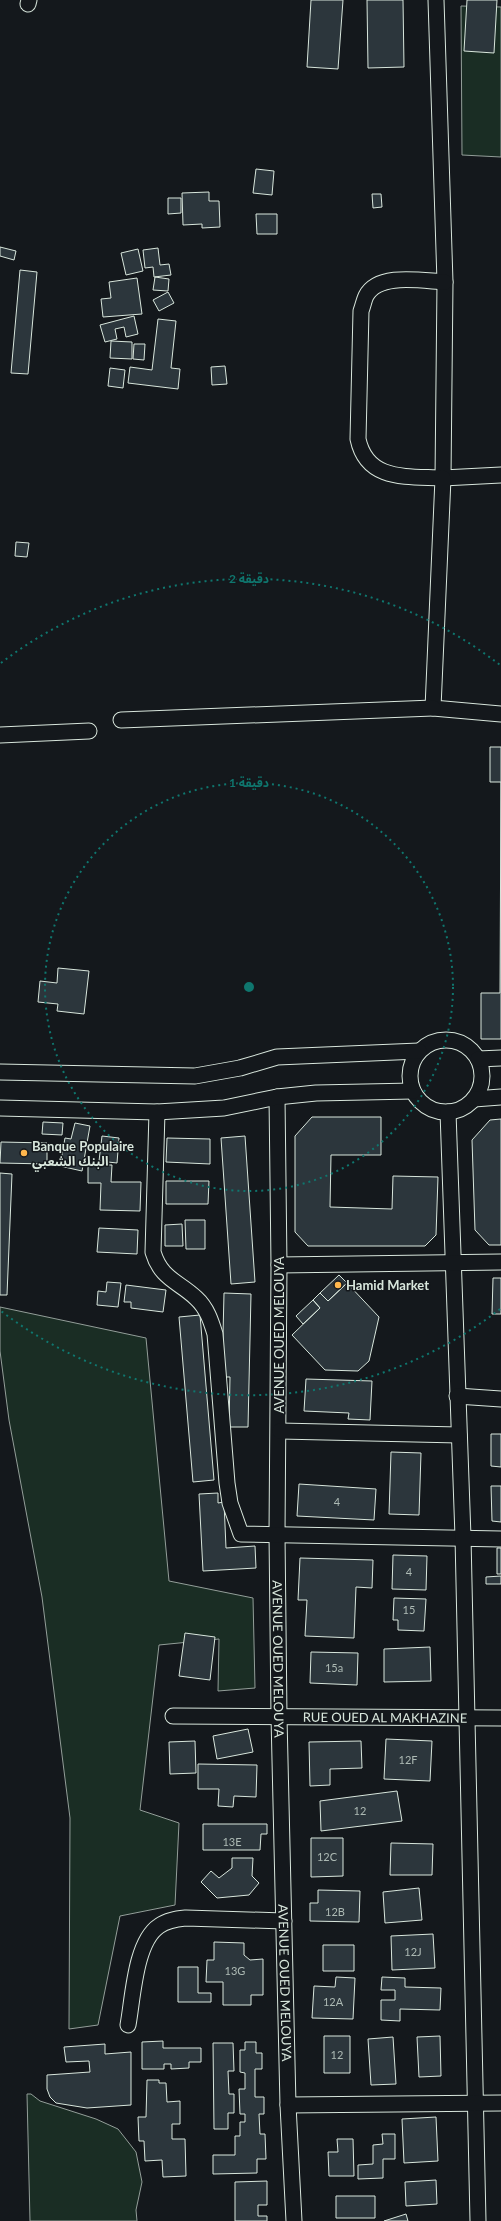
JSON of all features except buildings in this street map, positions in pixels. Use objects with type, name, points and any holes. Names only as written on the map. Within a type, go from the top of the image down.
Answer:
[{"type":"street","points":[[433,708],[444,478],[445,282],[436,0]]},
{"type":"street","points":[[445,282],[395,280],[380,284],[366,295],[361,311],[358,439],[360,452],[367,462],[378,470],[390,475],[444,478],[501,475]]},
{"type":"street","points":[[121,720],[433,708],[501,714]]},
{"type":"street","points":[[0,735],[89,731]]},
{"type":"street","points":[[0,1072],[195,1076],[240,1068],[277,1057],[419,1051],[434,1042],[451,1040],[462,1043],[471,1050],[478,1059],[482,1072],[481,1087],[474,1099],[462,1108],[448,1112],[436,1111],[424,1105],[413,1091],[410,1073],[413,1062],[419,1051]]},
{"type":"street","points":[[478,1059],[501,1058]]},
{"type":"street","points":[[0,1108],[157,1112],[224,1108],[277,1097],[316,1092],[413,1091]]},
{"type":"street","name":"AVENUE OUED MELOUYA","points":[[277,1097],[280,1431],[277,1534],[288,2105],[294,2221]]},
{"type":"street","points":[[474,1099],[501,1097]]},
{"type":"street","points":[[157,1112],[153,1222],[155,1258],[163,1273],[197,1298],[210,1318],[214,1334],[227,1483],[230,1503],[240,1534],[463,1537],[501,1539]]},
{"type":"street","points":[[448,1112],[452,1264],[463,1537],[474,2103],[478,2221]]},
{"type":"street","points":[[279,1265],[452,1264],[501,1262]]},
{"type":"street","points":[[457,1396],[501,1399]]},
{"type":"street","points":[[280,1431],[459,1435]]},
{"type":"street","name":"RUE OUED AL MAKHAZINE","points":[[173,1716],[466,1719],[501,1718]]},
{"type":"street","points":[[128,2025],[142,1952],[148,1937],[159,1926],[171,1920],[186,1918],[284,1921]]},
{"type":"street","points":[[288,2105],[501,2103]]},
{"type":"green space","points":[[461,6],[501,7],[501,157],[462,155]]},
{"type":"green space","points":[[0,1307],[146,1338],[169,1581],[253,1598],[255,1688],[218,1691],[219,1639],[159,1645],[140,1810],[179,1823],[175,1905],[120,1916],[98,2025],[69,2029],[70,1818],[42,1597],[9,1420],[0,1351]]},
{"type":"green space","points":[[27,2094],[31,2094],[40,2101],[96,2119],[118,2129],[136,2152],[142,2182],[136,2210],[137,2221],[30,2221]]},
{"type":"place","name":"Banque Populaire البنك الشعبي","points":[[24,1153]]},
{"type":"place","name":"Hamid Market","points":[[338,1285]]}]
